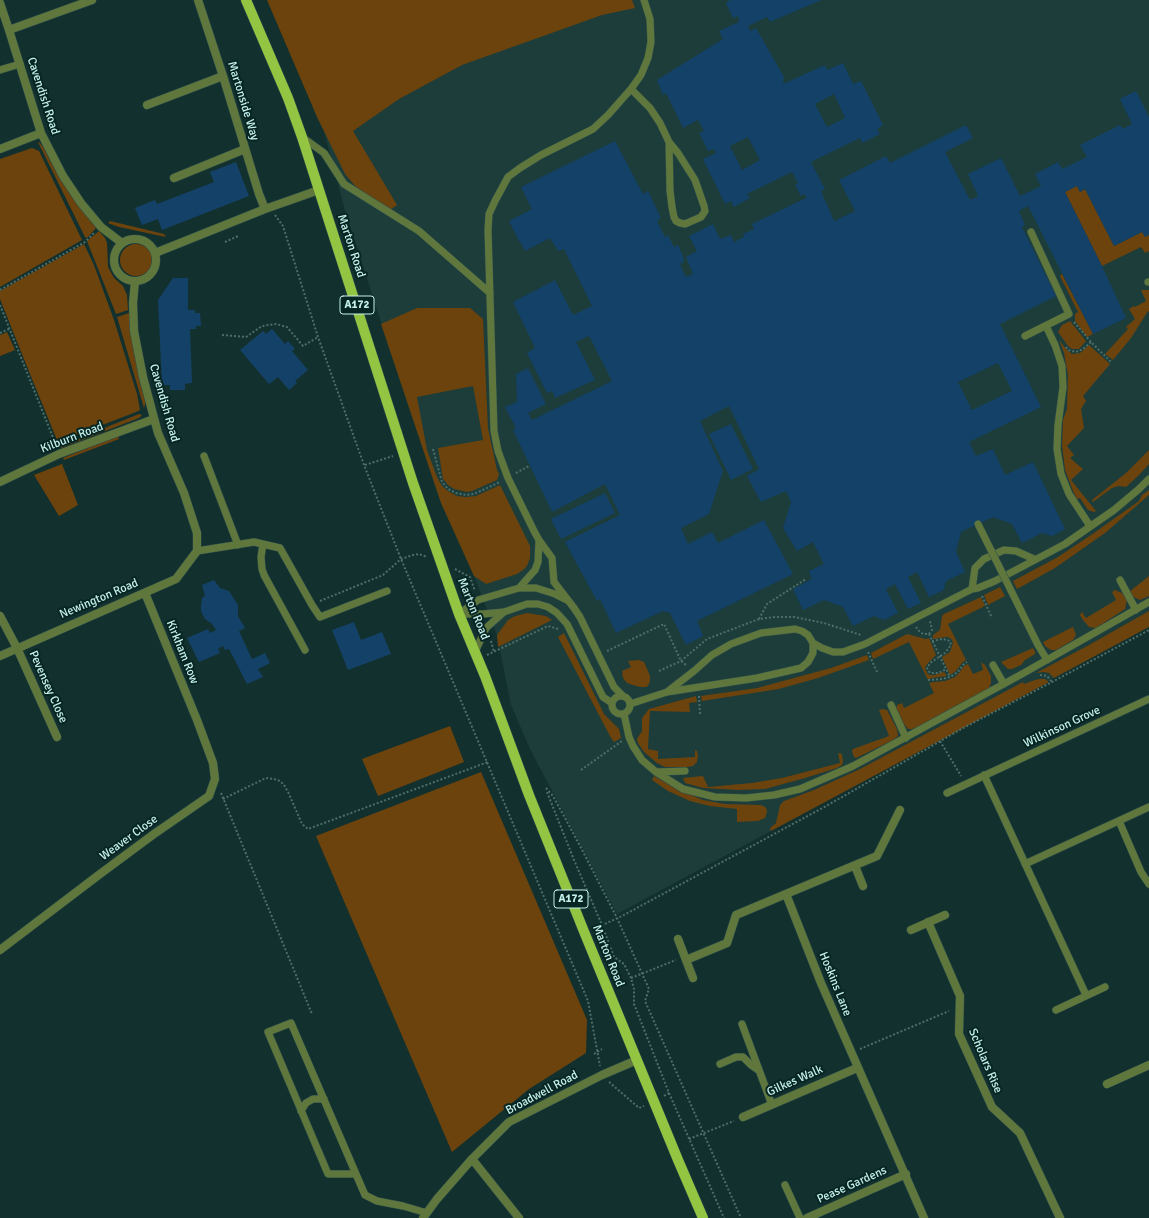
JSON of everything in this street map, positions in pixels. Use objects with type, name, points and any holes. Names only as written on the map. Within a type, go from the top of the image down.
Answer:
[{"type":"main road","name":"Marton Road","points":[[246,0],[288,98],[302,137],[403,452],[459,614],[477,655],[529,795],[585,934],[703,1218]]},
{"type":"street","points":[[9,30],[92,0]]},
{"type":"street","name":"Martonside Way","points":[[198,0],[265,210]]},
{"type":"street","name":"Cavendish Road","points":[[0,4],[41,133],[63,176],[81,203],[101,227],[122,243]]},
{"type":"street","points":[[147,105],[223,76]]},
{"type":"street","points":[[0,149],[41,133]]},
{"type":"street","points":[[174,178],[245,149]]},
{"type":"street","points":[[155,253],[319,190]]},
{"type":"street","points":[[134,238],[141,239],[152,247],[157,260],[156,266],[148,277],[135,281],[129,280],[118,273],[114,261],[117,248],[122,243],[134,238]]},
{"type":"street","name":"Cavendish Road","points":[[135,281],[133,303],[134,331],[143,377],[158,433],[184,493],[197,533],[197,551]]},
{"type":"street","name":"Kilburn Road","points":[[0,482],[59,454],[154,419]]},
{"type":"street","name":"Newington Road","points":[[0,656],[176,579],[197,551]]},
{"type":"street","name":"Kirkham Row","points":[[145,593],[213,763],[216,779],[213,785]]},
{"type":"street","name":"Pevensey Close","points":[[0,616],[17,648],[57,737]]},
{"type":"street","name":"Weaver Close","points":[[0,950],[154,834],[209,796],[213,785]]},
{"type":"street","points":[[685,958],[727,943],[736,915],[877,856],[900,810]]},
{"type":"street","points":[[855,866],[863,886]]},
{"type":"street","name":"Hoskins Lane","points":[[786,894],[821,983],[857,1068],[906,1174],[924,1218]]},
{"type":"street","points":[[911,930],[945,915]]},
{"type":"street","name":"Scholars Rise","points":[[928,922],[960,996],[959,1034],[992,1107],[1020,1133],[1060,1218]]},
{"type":"street","points":[[678,939],[693,978]]},
{"type":"street","name":"Broadwell Road","points":[[425,1215],[472,1159],[509,1122],[602,1075],[637,1060]]},
{"type":"street","points":[[1107,1084],[1149,1065]]},
{"type":"street","name":"Gilkes Walk","points":[[743,1117],[857,1068]]},
{"type":"street","points":[[472,1159],[519,1218]]},
{"type":"street","name":"Pease Gardens","points":[[807,1218],[906,1174]]},
{"type":"lane","points":[[624,714],[630,708],[630,704],[628,700],[614,687],[580,617],[554,582],[552,558],[539,540],[508,478],[498,451],[494,431],[488,246],[489,214],[508,178],[520,168],[541,155],[593,128],[631,89],[641,75],[648,58],[651,42],[650,19],[644,0]]},
{"type":"lane","points":[[0,70],[20,64]]},
{"type":"lane","points":[[631,89],[650,108],[660,123],[669,142],[678,153],[695,180],[705,211],[701,217],[685,224],[676,222],[674,217],[670,191],[669,142]]},
{"type":"lane","points":[[302,137],[324,153],[344,184],[419,231],[490,293]]},
{"type":"lane","points":[[1024,336],[1069,314],[1031,232]]},
{"type":"lane","points":[[1046,326],[1055,345],[1062,366],[1063,387],[1058,425],[1057,449],[1061,474],[1069,494],[1090,526]]},
{"type":"lane","points":[[204,456],[238,545]]},
{"type":"lane","points":[[667,692],[694,671],[712,654],[731,644],[761,633],[795,629],[808,635],[813,643],[833,652],[843,652],[865,644],[972,589],[994,581],[1065,544],[1114,510],[1149,479]]},
{"type":"lane","points":[[978,524],[1038,645],[1047,660]]},
{"type":"lane","points":[[519,588],[535,570],[538,562],[539,540]]},
{"type":"lane","points":[[197,551],[254,542],[280,548],[320,617],[387,591]]},
{"type":"lane","points":[[263,544],[262,569],[264,575],[305,650]]},
{"type":"lane","points":[[972,589],[976,568],[984,559],[1004,550],[1016,551],[1034,559]]},
{"type":"lane","points":[[1120,580],[1136,610]]},
{"type":"lane","points":[[459,614],[478,600],[519,588],[536,588],[568,600]]},
{"type":"lane","points":[[624,714],[629,737],[642,760],[656,772],[683,789],[715,797],[746,798],[774,796],[800,789],[853,766],[1004,684],[1149,602]]},
{"type":"lane","points":[[459,614],[504,612],[526,604],[548,606],[567,624],[603,697],[612,703]]},
{"type":"lane","points":[[477,655],[481,637],[488,626],[504,612]]},
{"type":"lane","points":[[630,704],[667,692],[749,679],[801,668],[808,662],[812,653],[813,643]]},
{"type":"lane","points":[[993,665],[1004,684]]},
{"type":"lane","points":[[623,696],[615,698],[612,703],[612,707],[614,711],[619,714],[624,714]]},
{"type":"lane","name":"Wilkinson Grove","points":[[947,793],[1149,699]]},
{"type":"lane","points":[[891,705],[906,738]]},
{"type":"lane","points":[[656,772],[685,771]]},
{"type":"lane","points":[[984,775],[1086,995]]},
{"type":"lane","points":[[1025,864],[1149,807]]},
{"type":"lane","points":[[1119,821],[1140,872],[1149,884]]},
{"type":"lane","points":[[1056,1010],[1105,987]]},
{"type":"lane","points":[[355,1174],[328,1174],[268,1032],[291,1023],[365,1195],[377,1201],[403,1206],[425,1215]]},
{"type":"lane","points":[[742,1024],[772,1105]]},
{"type":"lane","points":[[720,1064],[736,1057],[744,1057],[758,1070]]},
{"type":"lane","points":[[301,1111],[306,1103],[313,1099],[324,1099]]},
{"type":"lane","points":[[785,1185],[800,1218]]},
{"type":"path","points":[[265,210],[274,214],[283,226],[318,337],[364,465],[401,559],[588,1001],[602,1075],[639,1108]]},
{"type":"path","points":[[0,290],[85,242],[101,227]]},
{"type":"path","points":[[225,242],[238,236]]},
{"type":"path","points":[[0,305],[59,454]]},
{"type":"path","points":[[1069,314],[1091,342],[1112,362]]},
{"type":"path","points":[[222,335],[246,337],[262,326],[276,324],[287,327],[303,346],[318,337]]},
{"type":"path","points":[[0,333],[9,329]]},
{"type":"path","points":[[1050,334],[1056,336],[1068,350],[1076,352],[1083,349],[1091,342]]},
{"type":"path","points":[[433,449],[442,482],[448,489],[456,493],[466,495],[474,494],[529,466]]},
{"type":"path","points":[[364,465],[403,452]]},
{"type":"path","points":[[312,605],[383,575],[401,559],[419,554],[440,562],[470,577],[478,600]]},
{"type":"path","points":[[759,619],[767,604],[806,579]]},
{"type":"path","points":[[987,606],[992,618]]},
{"type":"path","points":[[926,613],[932,630],[929,634]]},
{"type":"path","points":[[794,617],[824,622],[861,636],[877,672]]},
{"type":"path","points":[[912,620],[918,630],[923,634],[929,634]]},
{"type":"path","points":[[477,655],[494,652],[548,626],[558,629],[567,624]]},
{"type":"path","points":[[606,651],[664,624],[681,661],[659,671]]},
{"type":"path","points":[[488,626],[494,652]]},
{"type":"path","points":[[585,934],[828,805],[940,741],[1149,630]]},
{"type":"path","points":[[929,634],[950,677]]},
{"type":"path","points":[[932,641],[942,639],[947,640],[950,641],[951,645],[947,651],[930,662],[927,668],[930,672],[939,672],[946,669]]},
{"type":"path","points":[[928,680],[950,677],[958,672],[963,664],[967,662]]},
{"type":"path","points":[[1037,675],[1047,676],[1052,682]]},
{"type":"path","points":[[581,770],[629,737]]},
{"type":"path","points":[[940,741],[966,784]]},
{"type":"path","points":[[223,799],[266,778],[280,781],[289,794],[302,824],[308,829],[488,762]]},
{"type":"path","points":[[213,785],[220,790],[312,1014]]},
{"type":"path","points":[[724,1218],[669,1093],[634,1004],[634,989],[631,978],[624,964],[614,957],[546,788],[575,837],[617,918],[649,989],[645,1001],[741,1218]]},
{"type":"path","points":[[631,978],[685,958]]},
{"type":"path","points":[[851,1053],[960,1006]]},
{"type":"path","points":[[594,1054],[602,1049]]},
{"type":"path","points":[[689,1139],[743,1117]]},
{"type":"shaded area","points":[[267,0],[632,0],[635,8],[602,15],[462,65],[399,99],[353,131],[397,205],[390,210],[356,187],[345,174],[317,117]]},
{"type":"shaded area","points":[[546,0],[1149,0],[1149,627],[617,914],[530,749],[511,705],[497,635],[470,566],[441,503],[344,207],[323,127]]},
{"type":"shaded area","points":[[38,142],[43,147],[54,168],[74,199],[96,228],[87,238],[85,237]]},
{"type":"shaded area","points":[[32,148],[39,151],[82,240],[0,287],[0,159]]},
{"type":"shaded area","points":[[1077,186],[1080,192],[1085,189],[1114,246],[1142,232],[1149,235],[1149,251],[1145,253],[1141,247],[1102,266],[1065,192]]},
{"type":"shaded area","points":[[110,221],[164,234],[166,237],[119,227],[108,223]]},
{"type":"shaded area","points":[[99,231],[107,243],[108,267],[114,278],[123,286],[127,295],[128,310],[116,314],[87,241]]},
{"type":"shaded area","points":[[84,244],[94,265],[114,320],[137,394],[140,410],[61,441],[57,440],[30,374],[0,299],[0,291]]},
{"type":"shaded area","points":[[133,244],[139,244],[149,251],[152,260],[151,266],[145,273],[139,276],[133,276],[123,269],[120,263],[120,257],[127,247]]},
{"type":"shaded area","points":[[1062,274],[1093,334],[1087,337],[1075,321],[1075,314],[1078,312],[1060,276]]},
{"type":"shaded area","points":[[1141,290],[1149,290],[1149,312],[1148,311],[1131,338],[1113,360],[1105,354],[1128,329],[1126,327],[1135,319],[1129,309],[1146,301]]},
{"type":"shaded area","points":[[417,308],[470,308],[483,319],[488,428],[499,474],[497,480],[467,492],[454,489],[443,479],[438,448],[483,440],[473,386],[417,397],[427,450],[442,486],[457,496],[466,497],[476,496],[500,485],[530,546],[530,558],[527,566],[523,570],[517,574],[486,584],[474,576],[441,503],[381,324]]},
{"type":"shaded area","points":[[129,313],[134,353],[141,386],[146,401],[144,408],[117,317]]},
{"type":"shaded area","points":[[1070,321],[1086,341],[1079,349],[1072,349],[1068,346],[1058,332],[1062,325]]},
{"type":"shaded area","points":[[7,332],[15,350],[0,356],[0,335]]},
{"type":"shaded area","points":[[1059,340],[1072,354],[1080,353],[1089,345],[1110,364],[1083,396],[1086,401],[1081,409],[1084,428],[1067,446],[1074,455],[1070,458],[1083,469],[1071,480],[1096,511],[1094,512],[1088,510],[1080,498],[1077,499],[1065,470],[1062,445],[1063,420],[1067,409],[1068,375],[1064,353]]},
{"type":"shaded area","points":[[139,414],[142,415],[139,418],[61,448],[60,446]]},
{"type":"shaded area","points":[[118,436],[119,439],[64,460],[63,458]]},
{"type":"shaded area","points":[[1149,450],[1149,464],[1139,475],[1126,487],[1119,486],[1112,488],[1093,502],[1092,500],[1126,473]]},
{"type":"shaded area","points":[[62,464],[78,505],[59,516],[34,475]]},
{"type":"shaded area","points":[[1149,490],[1149,495],[1105,533],[1055,568],[1017,589],[1013,581],[1058,557],[1094,533],[1139,501],[1142,495]]},
{"type":"shaded area","points":[[1149,576],[1149,596],[1140,600],[1132,596],[1129,592]]},
{"type":"shaded area","points":[[1000,587],[1005,596],[988,605],[984,595]]},
{"type":"shaded area","points":[[1115,590],[1122,593],[1127,600],[1125,609],[1096,628],[1089,627],[1080,615],[1081,613],[1082,612],[1086,618],[1116,600],[1112,592]]},
{"type":"shaded area","points":[[981,597],[985,606],[948,624],[966,660],[950,675],[942,657],[950,652],[953,643],[952,640],[947,637],[933,639],[933,635],[940,630],[942,616],[944,614]]},
{"type":"shaded area","points":[[1149,611],[1149,627],[1054,678],[1049,673],[1036,673],[1089,645]]},
{"type":"shaded area","points":[[527,613],[546,616],[552,620],[498,647],[497,635],[508,620],[515,616]]},
{"type":"shaded area","points":[[1073,627],[1076,635],[1073,640],[1056,650],[1051,650],[1045,646],[1043,642]]},
{"type":"shaded area","points":[[564,633],[604,714],[619,729],[621,738],[614,742],[558,637]]},
{"type":"shaded area","points":[[907,634],[926,639],[929,638],[936,655],[925,668],[927,673],[934,675],[944,672],[947,676],[928,680],[909,642],[873,659],[871,653]]},
{"type":"shaded area","points":[[1033,648],[1035,654],[1025,660],[1021,665],[1012,669],[1008,669],[1001,662]]},
{"type":"shaded area","points":[[867,655],[869,660],[818,678],[779,689],[702,701],[701,696],[757,688],[831,668]]},
{"type":"shaded area","points":[[639,660],[644,662],[650,676],[650,681],[646,687],[640,687],[627,683],[623,678],[622,671],[631,667],[628,661]]},
{"type":"shaded area","points":[[981,662],[985,665],[991,676],[989,688],[917,727],[908,729],[896,709],[897,705],[902,703],[904,708],[934,693],[929,683],[945,681],[955,677],[964,666],[968,664],[973,674],[983,670]]},
{"type":"shaded area","points":[[1039,679],[1045,679],[1049,682],[771,831],[770,828],[776,823],[780,805],[784,801],[814,790],[860,769],[1023,682],[1024,684]]},
{"type":"shaded area","points":[[696,696],[697,702],[689,703],[690,712],[650,711],[648,749],[658,751],[658,759],[695,757],[695,750],[697,751],[698,755],[697,762],[693,766],[687,767],[665,767],[657,763],[644,752],[638,743],[637,739],[642,731],[642,718],[649,709]]},
{"type":"shaded area","points":[[879,710],[887,710],[897,729],[898,736],[893,740],[856,758],[854,757],[852,751],[853,749],[889,736]]},
{"type":"shaded area","points":[[450,726],[464,762],[378,796],[362,759]]},
{"type":"shaded area","points":[[838,753],[842,754],[843,762],[842,765],[837,768],[765,789],[738,790],[703,788],[685,783],[683,778],[703,776],[708,787],[752,783],[782,778],[840,763]]},
{"type":"shaded area","points":[[481,772],[587,1020],[586,1053],[529,1089],[452,1152],[316,836]]},
{"type":"shaded area","points":[[654,776],[673,787],[703,800],[725,804],[761,805],[767,810],[765,818],[758,821],[737,822],[737,809],[710,806],[690,801],[668,791],[652,780]]},
{"type":"building","points":[[730,0],[821,0],[770,22],[767,17],[748,26],[750,31],[756,28],[784,77],[783,84],[825,65],[827,70],[843,63],[853,84],[861,81],[883,125],[877,129],[880,134],[862,143],[860,138],[811,162],[825,189],[821,191],[834,221],[855,211],[839,180],[886,156],[890,163],[966,125],[973,138],[945,152],[970,200],[978,196],[968,174],[1001,158],[1020,196],[1041,186],[1035,174],[1058,162],[1062,169],[1087,157],[1080,145],[1120,125],[1123,129],[1132,124],[1120,99],[1136,91],[1149,117],[1149,235],[1145,237],[1142,232],[1114,246],[1085,189],[1080,192],[1077,186],[1065,192],[1126,318],[1093,334],[1028,206],[1019,211],[1025,225],[1022,227],[1056,296],[1000,324],[1041,407],[969,442],[976,456],[993,449],[1005,475],[1033,462],[1065,529],[1052,536],[1042,533],[1022,543],[1012,524],[993,517],[961,532],[956,552],[965,572],[946,581],[944,590],[929,597],[917,572],[908,577],[921,603],[908,609],[895,584],[886,589],[898,613],[884,620],[874,616],[853,626],[843,607],[824,600],[803,610],[793,589],[812,579],[809,571],[824,564],[813,542],[797,551],[783,528],[791,502],[786,491],[761,502],[747,476],[759,469],[729,406],[700,421],[723,471],[709,514],[681,528],[688,544],[712,532],[718,543],[764,520],[793,574],[697,621],[703,636],[686,645],[670,613],[663,611],[616,633],[600,599],[597,601],[565,542],[620,515],[605,484],[552,512],[513,430],[516,428],[505,407],[517,402],[516,374],[528,368],[546,404],[528,413],[532,420],[612,381],[589,336],[576,342],[595,380],[555,398],[552,391],[547,393],[527,353],[535,348],[513,302],[555,280],[573,315],[592,306],[564,249],[558,251],[550,238],[525,251],[509,221],[532,209],[521,187],[615,141],[643,194],[648,191],[661,218],[657,221],[665,237],[668,235],[674,247],[678,245],[684,262],[680,264],[686,277],[693,274],[686,257],[697,251],[689,236],[713,224],[720,239],[731,235],[734,242],[744,237],[743,234],[754,229],[752,224],[806,198],[805,194],[801,196],[795,185],[798,183],[792,172],[747,194],[750,198],[734,207],[731,201],[725,204],[703,159],[716,153],[714,149],[708,151],[699,133],[704,131],[698,120],[683,128],[666,93],[663,95],[657,80],[723,39],[719,31],[739,22],[738,16],[733,18],[726,3]],"holes":[[[834,94],[845,118],[827,127],[815,104]],[[748,137],[760,160],[742,170],[730,146]],[[998,363],[1012,391],[972,410],[958,382]]]},
{"type":"building","points":[[236,162],[249,196],[162,230],[158,219],[142,225],[135,208],[155,200],[157,204],[214,182],[210,172]]},
{"type":"building","points":[[173,278],[188,278],[188,310],[195,310],[195,313],[200,313],[201,326],[196,326],[196,329],[190,329],[192,383],[185,384],[185,390],[170,390],[170,385],[162,385],[158,300]]},
{"type":"building","points":[[272,329],[285,344],[288,341],[295,349],[292,351],[308,370],[295,381],[297,383],[289,390],[278,377],[269,384],[240,350],[263,331],[266,334]]},
{"type":"building","points":[[731,424],[753,469],[731,480],[709,434]]},
{"type":"building","points":[[605,493],[615,513],[561,539],[551,519]]},
{"type":"building","points":[[214,580],[220,588],[229,591],[238,605],[238,616],[245,628],[239,631],[252,659],[265,653],[270,663],[258,669],[263,677],[247,684],[229,649],[225,650],[223,646],[218,649],[220,653],[199,662],[187,638],[208,629],[210,633],[216,630],[212,624],[205,619],[201,611],[202,598],[205,596],[202,585]]},
{"type":"building","points":[[354,622],[361,640],[382,632],[391,654],[348,670],[332,630]]}]
